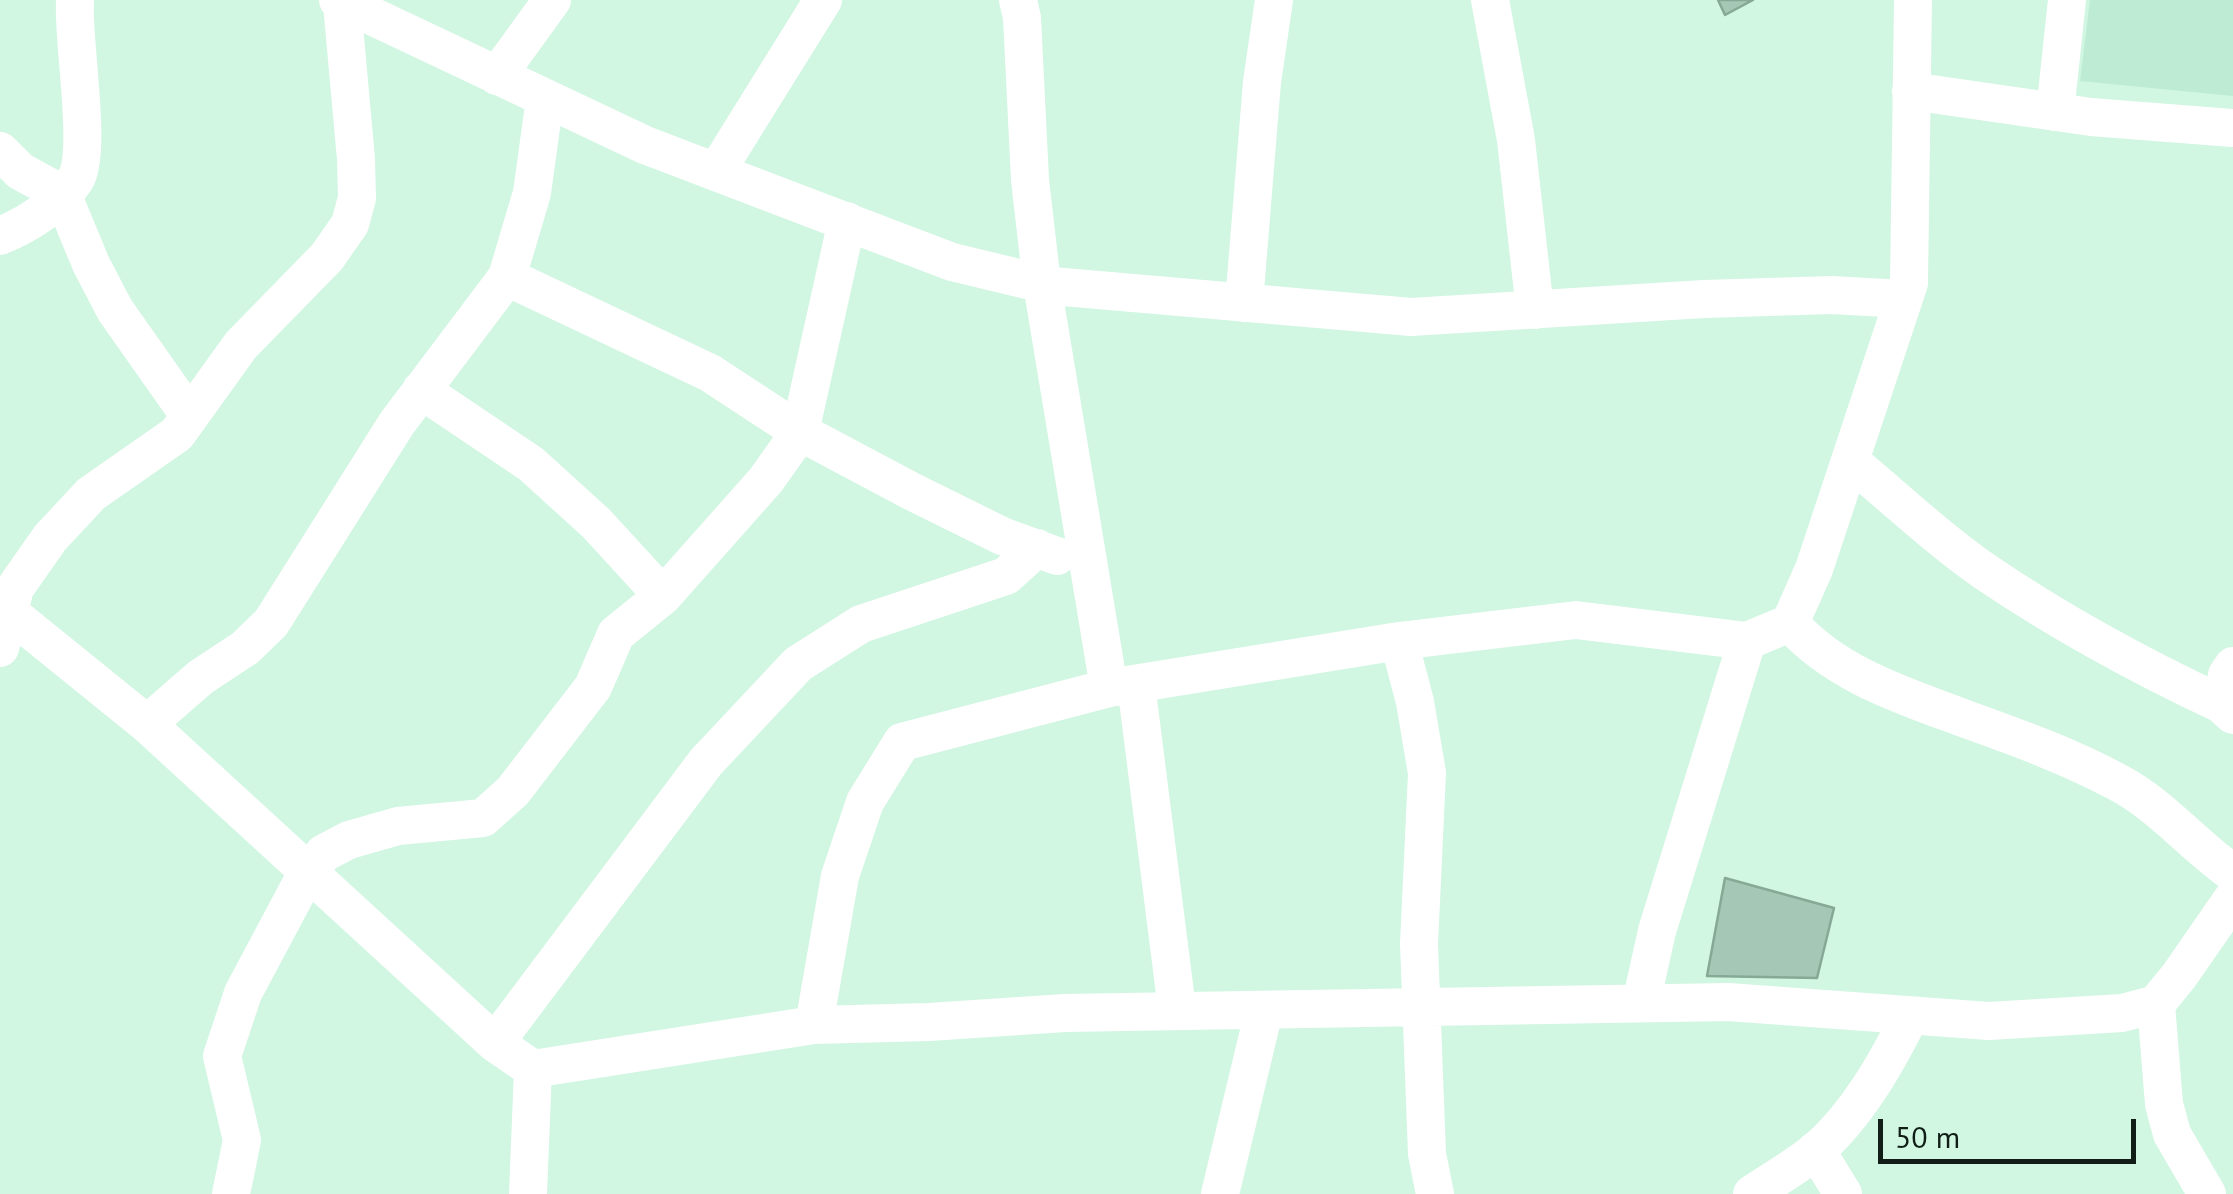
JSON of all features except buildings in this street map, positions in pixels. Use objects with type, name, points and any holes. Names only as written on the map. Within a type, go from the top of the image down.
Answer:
[{"type":"street","points":[[0,236],[52,206],[78,178],[82,139],[75,0]]},
{"type":"street","points":[[497,76],[552,0]]},
{"type":"street","points":[[716,172],[823,0]]},
{"type":"street","points":[[1018,0],[1030,180],[1042,284],[1088,566],[1123,686],[1177,1009]]},
{"type":"street","points":[[1244,303],[1262,82],[1274,0]]},
{"type":"street","points":[[1490,0],[1516,140],[1535,310]]},
{"type":"street","points":[[814,1025],[840,876],[865,802],[902,742],[1123,686],[1399,641],[1576,620],[1747,641],[1790,623],[1814,569],[1909,283],[1912,0]]},
{"type":"street","points":[[2055,112],[2067,0]]},
{"type":"street","points":[[340,2],[645,145],[952,262],[1042,284],[1412,317],[1704,299],[1832,295],[1903,298]]},
{"type":"street","points":[[0,648],[4,608],[50,538],[91,494],[178,434],[241,345],[326,257],[350,224],[357,198],[356,159],[340,2]]},
{"type":"street","points":[[1911,91],[2055,112],[2233,128]]},
{"type":"street","points":[[147,724],[201,677],[246,648],[271,623],[421,390],[507,277],[532,193],[545,98]]},
{"type":"street","points":[[0,151],[20,171],[62,194],[115,310],[189,415]]},
{"type":"street","points":[[231,1194],[242,1140],[222,1056],[242,993],[308,872],[324,853],[349,840],[398,826],[483,818],[513,791],[593,687],[616,634],[662,596],[766,480],[800,432],[847,221]]},
{"type":"street","points":[[507,277],[710,374],[800,432],[987,528],[1088,566]]},
{"type":"street","points":[[421,390],[531,464],[596,523],[662,596]]},
{"type":"street","points":[[1850,461],[1984,571],[2087,635],[2227,709],[2227,675],[2233,666]]},
{"type":"street","points":[[495,1043],[706,762],[798,664],[860,624],[1006,576],[1036,548]]},
{"type":"street","points":[[4,608],[147,724],[495,1043],[533,1069],[814,1025],[1177,1009],[1264,1012],[1728,1002],[1988,1021],[2122,1013],[2156,1004],[2233,898]]},
{"type":"street","points":[[1790,623],[1805,640],[1847,669],[1896,694],[2052,750],[2122,784],[2233,873]]},
{"type":"street","points":[[1399,641],[1415,702],[1427,774],[1420,944],[1427,1154],[1435,1194]]},
{"type":"street","points":[[1642,1002],[1657,931],[1747,641]]},
{"type":"street","points":[[2156,1004],[2164,1104],[2172,1134],[2208,1194]]},
{"type":"street","points":[[1220,1194],[1264,1012]]},
{"type":"street","points":[[1752,1194],[1816,1150],[1852,1112],[1892,1052],[1910,1016]]},
{"type":"street","points":[[528,1194],[533,1069]]},
{"type":"street","points":[[1816,1150],[1843,1194]]},
{"type":"shaded area","points":[[2090,0],[2233,0],[2233,96],[2080,81]]}]
